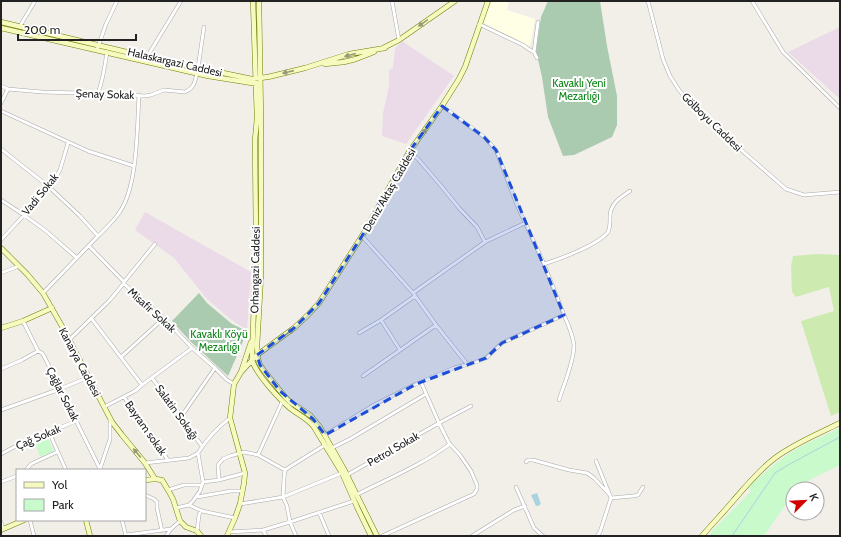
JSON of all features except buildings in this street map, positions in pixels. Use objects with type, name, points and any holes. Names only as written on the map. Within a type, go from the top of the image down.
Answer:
[{"type":"main road","points":[[254,1],[256,17]]},
{"type":"main road","points":[[256,17],[258,1]]},
{"type":"main road","points":[[1,28],[97,47],[107,52],[198,71],[258,81],[349,54],[385,48],[455,1]]},
{"type":"main road","name":"Deniz Aktaş Caddesi","points":[[241,372],[257,355],[294,328],[314,310],[322,298],[362,236],[409,152],[442,106],[459,79],[465,67],[488,1]]},
{"type":"main road","name":"Orhangazi Caddesi","points":[[256,17],[259,118],[258,235],[261,281],[257,355],[260,365],[280,391],[290,402],[313,419],[325,435],[347,475],[377,536]]},
{"type":"main road","name":"Halaskargazi Caddesi","points":[[1,22],[146,59]]},
{"type":"main road","name":"Orhangazi Caddesi","points":[[258,235],[252,360],[257,370],[282,402],[310,422],[342,474],[371,536]]},
{"type":"main road","name":"Kanarya Caddesi","points":[[1,248],[27,274],[43,293],[70,340],[110,418],[117,429],[145,463],[155,479],[162,480],[168,490]]},
{"type":"main road","points":[[255,280],[261,281]]},
{"type":"main road","points":[[1,328],[23,321],[52,308]]},
{"type":"main road","points":[[228,534],[240,504],[245,473],[230,418],[234,384],[241,372],[253,337]]},
{"type":"main road","points":[[241,372],[246,367],[257,370]]},
{"type":"main road","points":[[702,536],[761,470],[774,459],[802,441],[840,423]]},
{"type":"main road","points":[[146,480],[155,479]]},
{"type":"main road","points":[[168,490],[180,521],[202,536]]},
{"type":"main road","points":[[2,529],[22,521]]},
{"type":"main road","points":[[86,521],[90,536]]},
{"type":"street","points":[[20,26],[35,1]]},
{"type":"street","points":[[97,47],[117,1]]},
{"type":"street","points":[[146,59],[181,1]]},
{"type":"street","points":[[392,1],[399,40]]},
{"type":"street","name":"Gölboyu Caddesi","points":[[648,1],[663,59],[670,76],[689,102],[707,120],[786,189],[804,195],[840,192]]},
{"type":"street","points":[[752,1],[783,52],[840,108]]},
{"type":"street","points":[[537,58],[534,52],[538,22]]},
{"type":"street","points":[[479,24],[523,45],[534,52]]},
{"type":"street","points":[[198,71],[204,27]]},
{"type":"street","points":[[98,94],[107,52]]},
{"type":"street","name":"Şenay Sokak","points":[[1,86],[8,90],[151,95],[164,90],[188,91],[193,85],[198,71]]},
{"type":"street","points":[[1,103],[8,90]]},
{"type":"street","points":[[43,293],[119,214],[123,207],[130,187],[134,166],[139,95]]},
{"type":"street","points":[[442,106],[484,136],[496,150],[517,205],[544,264],[571,332],[574,344],[573,355],[559,400]]},
{"type":"street","points":[[1,111],[88,152],[134,166]]},
{"type":"street","name":"Vadi Sokak","points":[[1,240],[60,170],[68,142]]},
{"type":"street","points":[[1,149],[48,186],[80,216],[98,236]]},
{"type":"street","points":[[409,152],[418,159],[477,227],[485,242]]},
{"type":"street","points":[[544,264],[574,253],[598,240],[607,233],[610,227],[610,212],[614,204],[630,191]]},
{"type":"street","points":[[1,200],[24,214],[77,258]]},
{"type":"street","points":[[359,333],[381,320],[485,242],[525,223]]},
{"type":"street","points":[[362,236],[414,295],[467,364]]},
{"type":"street","points":[[70,340],[110,300],[155,244]]},
{"type":"street","name":"Misafir Sokak","points":[[89,246],[124,283],[164,318],[192,348],[227,380],[234,384]]},
{"type":"street","points":[[1,273],[19,266]]},
{"type":"street","points":[[325,435],[374,405],[454,368],[486,358],[502,343],[564,315]]},
{"type":"street","points":[[91,318],[142,385]]},
{"type":"street","points":[[121,356],[164,318]]},
{"type":"street","points":[[381,320],[400,350]]},
{"type":"street","name":"Çağlar Sokak","points":[[23,321],[38,351],[44,356],[100,469]]},
{"type":"street","points":[[363,376],[436,324]]},
{"type":"street","points":[[104,407],[135,391],[192,348]]},
{"type":"street","points":[[1,369],[38,351]]},
{"type":"street","points":[[181,417],[215,368]]},
{"type":"street","points":[[1,410],[60,389],[88,377]]},
{"type":"street","name":"Salatin Sokağı","points":[[152,378],[202,446]]},
{"type":"street","points":[[382,536],[474,494],[477,489],[477,485],[471,471],[460,455],[449,443],[421,382]]},
{"type":"street","points":[[332,448],[426,394]]},
{"type":"street","name":"Bayram sokak","points":[[124,397],[168,460]]},
{"type":"street","points":[[258,455],[282,402]]},
{"type":"street","name":"Petrol Sokak","points":[[347,475],[471,406]]},
{"type":"street","points":[[110,418],[110,439]]},
{"type":"street","points":[[145,463],[189,458],[198,453],[202,446],[221,425],[230,418]]},
{"type":"street","name":"Çağ Sokak","points":[[1,454],[76,421]]},
{"type":"street","points":[[100,469],[113,431],[117,429]]},
{"type":"street","points":[[50,432],[57,452],[66,469]]},
{"type":"street","points":[[356,495],[416,465],[443,449],[450,444],[449,443]]},
{"type":"street","points":[[296,536],[290,522],[284,497],[285,470],[325,445]]},
{"type":"street","points":[[27,469],[31,464],[57,452]]},
{"type":"street","points":[[219,480],[218,465],[222,459],[244,452],[258,455],[285,470]]},
{"type":"street","points":[[176,508],[189,504],[200,492],[203,484],[198,453]]},
{"type":"street","points":[[526,462],[528,460],[533,460],[569,470],[587,473],[594,478],[610,497]]},
{"type":"street","points":[[596,461],[610,497],[600,532],[597,536]]},
{"type":"street","points":[[168,490],[184,485],[203,484],[245,473]]},
{"type":"street","points":[[240,504],[284,497],[342,474]]},
{"type":"street","points":[[1,482],[16,476]]},
{"type":"street","points":[[516,487],[534,528],[543,536]]},
{"type":"street","points":[[610,497],[638,495],[643,487]]},
{"type":"street","points":[[196,497],[231,491],[243,491]]},
{"type":"street","points":[[146,495],[157,502],[162,531]]},
{"type":"street","points":[[228,534],[263,530],[354,500]]},
{"type":"street","points":[[189,504],[201,510],[235,518]]},
{"type":"street","points":[[472,536],[514,510],[525,506]]},
{"type":"street","points":[[196,531],[201,510]]},
{"type":"street","points":[[319,512],[329,536]]},
{"type":"street","points":[[30,521],[34,536]]},
{"type":"street","points":[[122,521],[126,536],[171,530]]},
{"type":"street","points":[[166,536],[180,521]]},
{"type":"street","points":[[1,522],[2,529]]},
{"type":"street","points":[[263,530],[266,536]]},
{"type":"highlighted area","points":[[442,106],[484,137],[496,150],[564,315],[502,343],[486,358],[416,384],[325,435],[313,419],[280,391],[260,365],[257,355],[294,328],[319,303],[362,236],[409,152]]},
{"type":"shaded area","points":[[491,1],[509,1],[507,10],[535,19],[530,47],[482,22]]},
{"type":"shaded area","points":[[840,27],[840,99],[788,52]]},
{"type":"shaded area","points":[[402,41],[454,76],[406,144],[382,136],[383,113],[389,86],[389,70],[393,68],[395,49]]},
{"type":"shaded area","points":[[145,212],[251,272],[247,330],[230,319],[206,298],[174,258],[135,230]]},
{"type":"green space","name":"Kavaklı Yeni Mezarlığı","points":[[548,1],[600,1],[617,96],[617,125],[612,137],[574,155],[563,156],[548,117],[542,77],[536,51],[541,17]]},
{"type":"green space","points":[[816,254],[840,255],[840,412],[831,416],[801,321],[834,311],[829,287],[796,297],[792,292],[791,266],[793,256]]},
{"type":"green space","name":"Kavaklı Köyü Mezarlığı","points":[[199,293],[207,303],[232,324],[247,331],[228,376],[191,342],[172,321]]},
{"type":"green space","points":[[840,428],[840,465],[809,481],[785,481],[785,506],[764,536],[709,536],[751,491],[748,487],[787,455],[800,447]]},
{"type":"green space","points":[[44,437],[48,439],[54,451],[40,457],[34,441]]},
{"type":"water","points":[[537,493],[541,504],[536,506],[531,495]]},
{"type":"waterway","points":[[732,536],[775,473],[840,437]]}]
